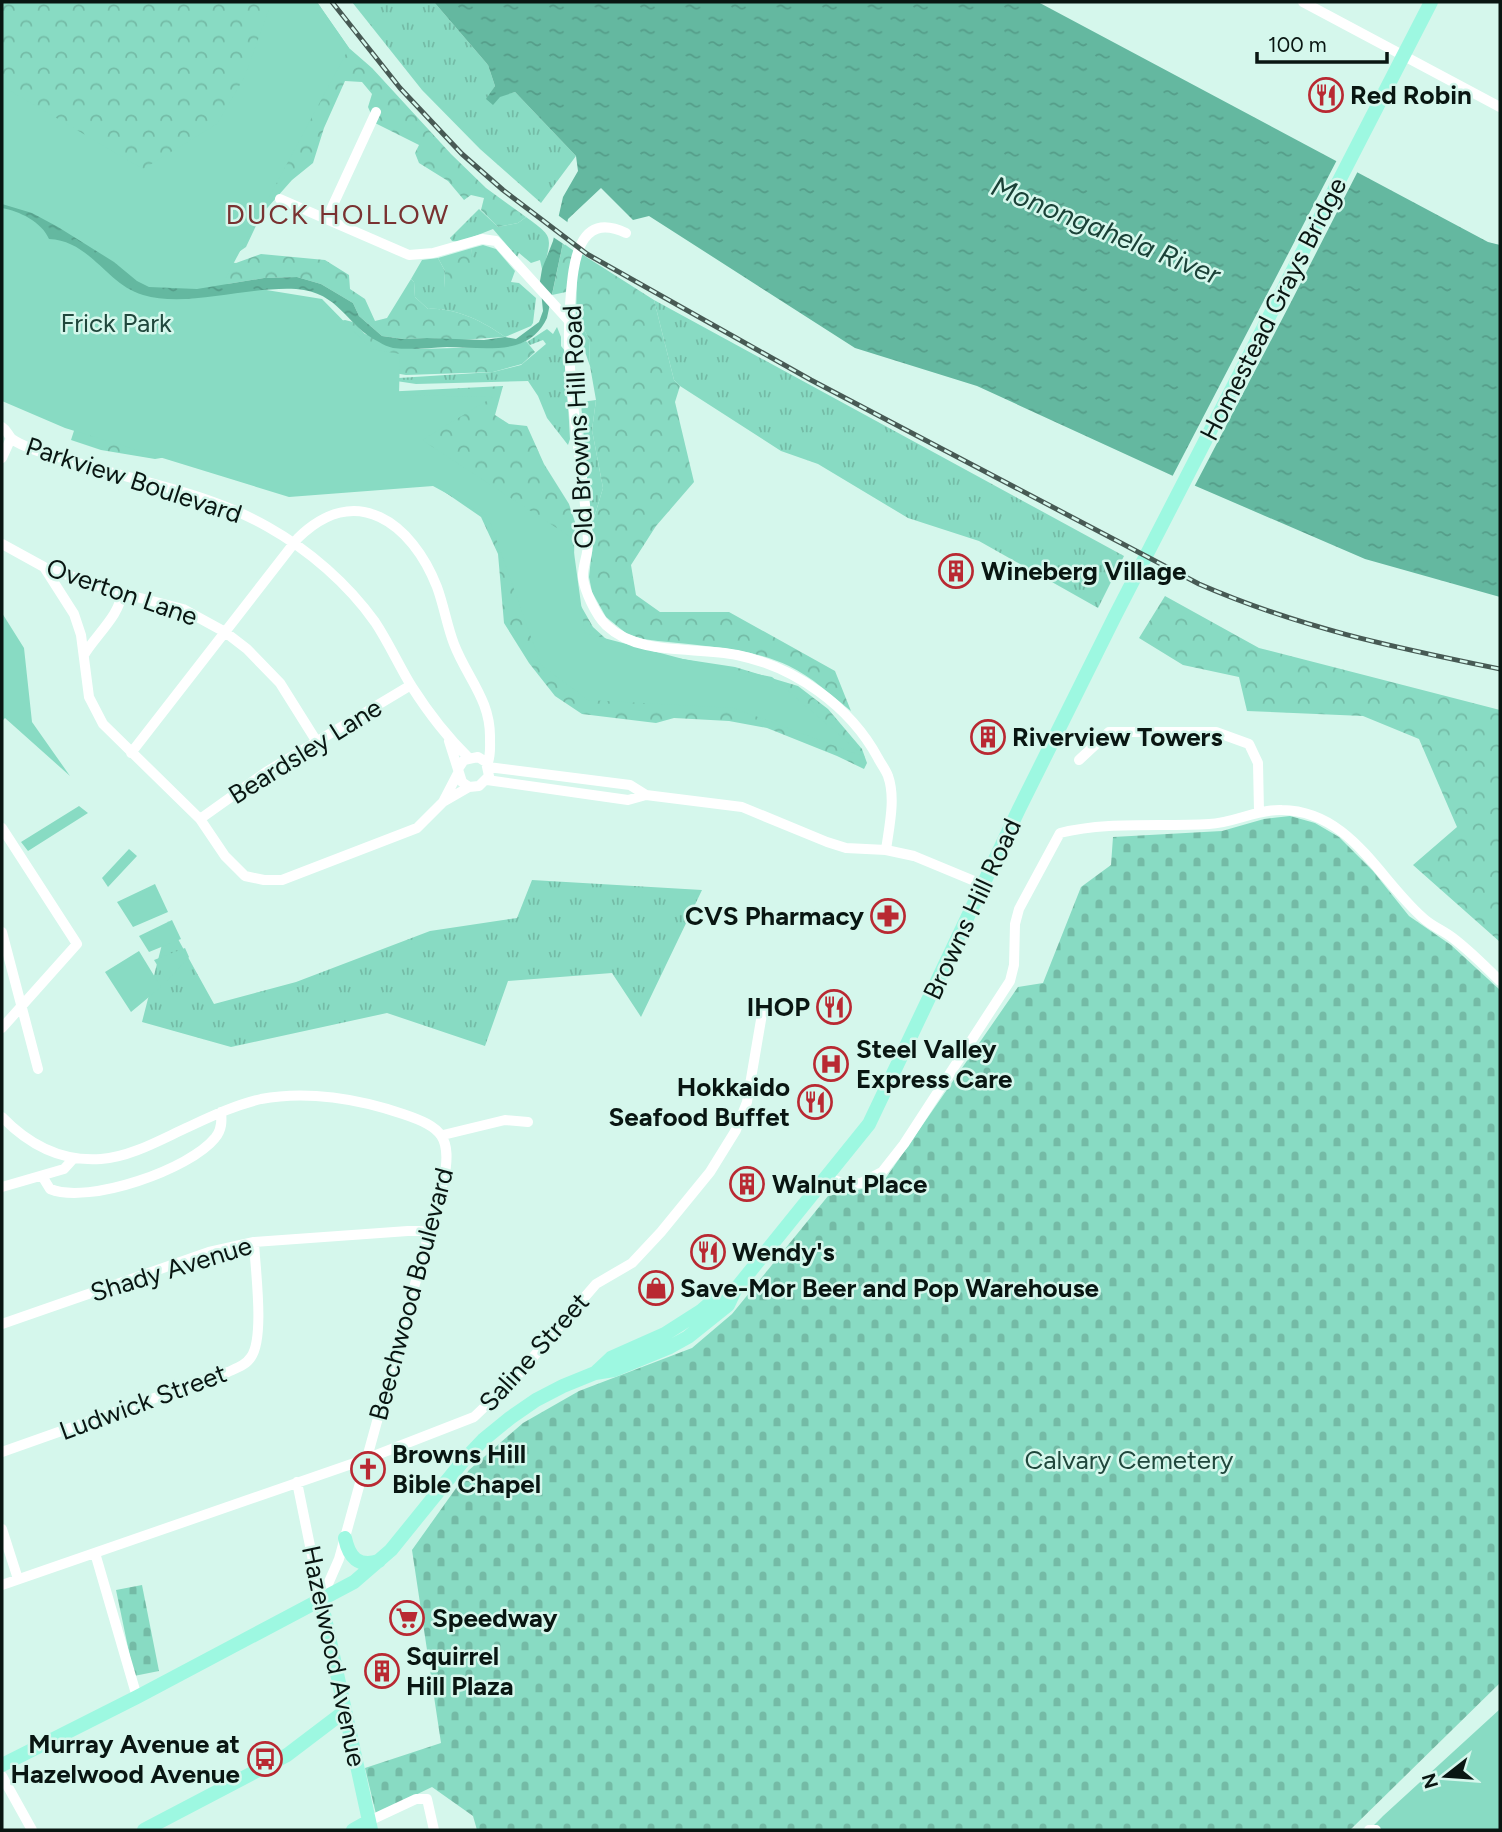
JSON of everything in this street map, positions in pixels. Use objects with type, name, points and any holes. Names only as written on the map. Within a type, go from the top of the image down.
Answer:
[{"type":"main road","name":"Homestead Grays Bridge","points":[[1115,617],[1431,2]]},
{"type":"main road","name":"Browns Hill Road","points":[[321,1600],[354,1582],[380,1560],[483,1440],[536,1400],[595,1373],[611,1357],[665,1334],[701,1311],[717,1297],[735,1290],[869,1124],[1115,617]]},
{"type":"main road","points":[[345,1538],[348,1552],[353,1559],[369,1564],[380,1560]]},
{"type":"main road","points":[[2,1765],[321,1600]]},
{"type":"main road","name":"Hazelwood Avenue","points":[[321,1600],[370,1826]]},
{"type":"main road","points":[[144,1830],[288,1755],[345,1711]]},
{"type":"main road","points":[[353,1830],[370,1826]]},
{"type":"street","points":[[1303,2],[1500,107]]},
{"type":"street","points":[[1398,53],[1424,2]]},
{"type":"street","points":[[327,218],[376,112]]},
{"type":"street","points":[[280,199],[409,255],[433,253],[489,239],[496,241],[566,318]]},
{"type":"street","name":"Old Browns Hill Road","points":[[626,233],[607,226],[592,230],[577,251],[566,318],[589,544],[583,577],[589,597],[604,623],[627,640],[738,655],[779,669],[822,694],[851,719],[872,746],[888,776],[891,800],[886,850]]},
{"type":"street","name":"Parkview Boulevard","points":[[2,427],[6,439],[97,469],[200,496],[270,527],[320,565],[359,602],[395,653],[411,685],[448,738],[488,766]]},
{"type":"street","points":[[2,458],[6,439]]},
{"type":"street","points":[[44,567],[74,614],[81,635],[89,697],[103,724],[131,753],[200,819],[225,856],[245,876],[282,880],[417,828],[443,802],[469,787],[479,786],[486,780],[491,758],[484,700],[455,645],[437,587],[425,564],[400,529],[367,512],[340,512],[314,522],[293,544],[131,753]]},
{"type":"street","name":"Overton Lane","points":[[2,544],[44,567],[121,593],[183,609],[225,632],[247,649],[280,683],[317,741]]},
{"type":"street","points":[[84,655],[92,640],[119,607],[121,593]]},
{"type":"street","name":"Beardsley Lane","points":[[200,819],[266,772],[411,685]]},
{"type":"street","points":[[1079,760],[1110,732],[1216,732],[1249,744],[1258,763],[1259,812]]},
{"type":"street","name":"Parkview Boulevard","points":[[448,738],[462,782],[469,787]]},
{"type":"street","points":[[443,802],[464,760],[473,757],[490,744]]},
{"type":"street","points":[[488,766],[630,785],[646,795]]},
{"type":"street","points":[[486,780],[628,800],[646,795],[742,807],[827,842],[846,848],[886,850],[914,856],[984,885]]},
{"type":"street","points":[[826,1177],[845,1184],[868,1181],[882,1172],[904,1144],[1010,981],[1014,965],[1015,924],[1019,909],[1060,833],[1075,829],[1136,825],[1213,824],[1259,812],[1283,810],[1318,817],[1344,832],[1371,858],[1404,900],[1424,920],[1452,937],[1500,981]]},
{"type":"street","points":[[2,828],[77,944],[2,1028]]},
{"type":"street","points":[[2,932],[38,1069]]},
{"type":"street","name":"Saline Street","points":[[2,1585],[366,1459],[474,1417],[516,1377],[596,1284],[632,1264],[710,1172],[736,1130],[747,1102],[762,1014]]},
{"type":"street","name":"Beechwood Boulevard","points":[[2,1117],[21,1136],[35,1145],[51,1153],[74,1158],[101,1159],[120,1156],[221,1112],[280,1096],[331,1097],[386,1108],[431,1124],[443,1135],[447,1164],[339,1559],[321,1600]]},
{"type":"street","points":[[42,1176],[50,1189],[68,1194],[115,1189],[142,1180],[172,1167],[205,1147],[219,1131],[221,1112]]},
{"type":"street","points":[[443,1135],[505,1120],[528,1122]]},
{"type":"street","points":[[2,1187],[64,1169],[74,1158]]},
{"type":"street","name":"Shady Avenue","points":[[2,1324],[209,1252],[254,1242],[429,1231]]},
{"type":"street","name":"Ludwick Street","points":[[2,1452],[244,1364],[251,1358],[257,1342],[254,1242]]},
{"type":"street","name":"Hazelwood Avenue","points":[[297,1482],[321,1600]]},
{"type":"street","points":[[2,1529],[18,1579]]},
{"type":"street","points":[[95,1553],[137,1697]]},
{"type":"street","points":[[2,1776],[32,1830]]},
{"type":"street","points":[[370,1826],[416,1799],[427,1800],[434,1830]]},
{"type":"green space","points":[[2,2],[317,2],[349,48],[372,68],[451,154],[486,188],[526,217],[518,223],[498,227],[481,210],[484,198],[471,195],[464,200],[448,181],[419,163],[415,153],[419,145],[375,123],[368,107],[372,94],[362,82],[345,81],[324,128],[313,163],[292,180],[261,215],[246,247],[228,262],[236,263],[261,254],[325,260],[349,275],[350,289],[365,299],[375,321],[387,318],[411,279],[414,282],[415,297],[428,309],[448,310],[469,317],[505,337],[458,340],[382,336],[359,316],[353,303],[321,284],[297,277],[264,278],[197,289],[2,204]]},
{"type":"green space","name":"Frick Park","points":[[268,2],[317,2],[349,48],[223,283],[322,299],[371,349],[400,354],[399,395],[493,397],[422,440],[572,538],[585,633],[683,659],[772,677],[865,757],[734,708],[588,700],[541,665],[488,516],[433,486],[289,497],[65,428],[2,401],[2,86],[143,169],[217,124],[245,76],[270,6]]},
{"type":"green space","points":[[352,2],[434,2],[488,65],[495,86],[487,99],[515,92],[576,156],[541,203],[480,149],[422,90]]},
{"type":"green space","points":[[479,209],[498,227],[518,223],[526,217],[546,233],[549,243],[544,268],[542,269],[540,260],[531,263],[519,253],[517,257],[493,229],[460,242],[452,241],[450,238]]},
{"type":"green space","points":[[563,243],[574,251],[566,292],[552,295]]},
{"type":"green space","points":[[483,245],[496,249],[515,271],[511,282],[519,283],[536,298],[531,326],[505,337],[469,317],[448,310],[428,309],[415,297],[414,282],[411,279],[422,260],[438,258],[445,271],[444,288],[470,263],[472,248]]},
{"type":"green space","points":[[472,248],[473,274],[456,290],[444,288],[445,271],[438,258]]},
{"type":"green space","points":[[580,253],[654,300],[674,380],[680,386],[675,402],[694,482],[656,526],[631,565],[636,595],[660,612],[729,612],[835,671],[851,711],[806,675],[772,659],[717,647],[643,639],[627,634],[606,617],[592,592],[589,577],[593,540],[591,528],[603,488],[592,430],[596,400],[589,339],[576,316]]},
{"type":"green space","points":[[2,267],[382,392],[503,386],[495,415],[509,424],[527,426],[544,464],[569,504],[575,522],[573,592],[593,627],[617,649],[735,667],[798,686],[828,709],[862,749],[867,763],[864,769],[767,728],[729,721],[674,718],[656,723],[582,714],[555,696],[529,663],[504,623],[498,554],[481,517],[433,484],[191,453],[155,459],[101,450],[71,440],[91,378]]},
{"type":"green space","points":[[654,300],[1124,556],[1098,608],[979,541],[908,518],[818,464],[781,451],[680,386],[674,380]]},
{"type":"green space","points":[[576,316],[589,339],[590,366],[576,336]]},
{"type":"green space","points":[[345,320],[353,322],[365,334],[419,349],[488,347],[526,341],[535,352],[522,364],[493,372],[406,375],[382,371],[331,323]]},
{"type":"green space","points":[[557,327],[561,346],[565,351],[570,439],[568,445],[547,418],[528,381],[416,384],[383,379],[493,372],[521,365],[546,344],[543,340],[530,345],[527,342],[547,329],[553,334]]},
{"type":"green space","points":[[596,400],[592,430],[603,488],[591,528],[581,402]]},
{"type":"green space","points":[[1165,596],[1259,648],[1500,710],[1500,942],[1413,865],[1457,827],[1419,739],[1363,716],[1247,711],[1239,677],[1183,665],[1139,638]]},
{"type":"green space","points":[[2,613],[24,648],[32,722],[70,776],[5,718],[2,721]]},
{"type":"green space","points":[[79,806],[88,813],[28,851],[21,842]]},
{"type":"green space","name":"Calvary Cemetery","points":[[1290,816],[1315,823],[1339,837],[1373,871],[1409,916],[1451,945],[1500,990],[1500,1683],[1350,1830],[477,1830],[473,1816],[432,1787],[376,1814],[365,1768],[441,1743],[412,1550],[469,1470],[523,1423],[579,1391],[692,1348],[732,1314],[828,1196],[881,1185],[1018,987],[1043,983],[1081,887],[1111,865],[1113,837],[1222,831],[1264,819]]},
{"type":"green space","points":[[129,849],[137,856],[108,887],[102,878]]},
{"type":"green space","points":[[532,880],[702,890],[641,1017],[612,973],[508,981],[485,1046],[387,1013],[231,1047],[142,1022],[168,921],[214,1004],[296,982],[430,931],[517,918]]},
{"type":"green space","points":[[155,884],[168,912],[133,927],[117,902]]},
{"type":"green space","points":[[172,920],[181,939],[149,952],[139,936]]},
{"type":"green space","points":[[185,948],[189,957],[167,981],[154,960]]},
{"type":"green space","points":[[139,951],[161,987],[131,1012],[105,972]]},
{"type":"green space","points":[[142,1585],[159,1671],[134,1676],[116,1590]]},
{"type":"green space","points":[[1500,1709],[1500,1830],[1369,1830],[1383,1816]]},
{"type":"water","name":"Monongahela River","points":[[434,2],[1038,2],[1488,242],[1500,245],[1500,597],[1365,559],[1184,481],[977,386],[855,348],[649,216],[633,220],[601,188],[568,219],[547,318],[542,327],[521,343],[490,348],[393,348],[368,335],[333,303],[311,291],[278,289],[179,299],[143,295],[130,290],[76,247],[49,239],[41,227],[29,218],[2,208],[2,204],[32,213],[114,262],[149,287],[197,289],[264,278],[297,277],[321,284],[353,303],[359,316],[382,336],[402,339],[516,339],[539,322],[543,311],[540,281],[542,269],[553,241],[563,197],[578,171],[576,156],[515,92],[500,97],[493,105],[486,99],[495,86],[488,65]]},
{"type":"pier","points":[[1338,158],[1359,169],[1290,304],[1193,489],[1171,479]]},
{"type":"pier","points":[[555,213],[570,224],[565,245],[550,235]]},
{"type":"railway","points":[[332,2],[400,88],[462,154],[503,190],[587,254],[811,380],[1199,584],[1274,613],[1347,635],[1500,669]]},
{"type":"place","name":"Red Robin","points":[[1326,95]]},
{"type":"place","name":"Wineberg Village","points":[[956,571]]},
{"type":"place","name":"Riverview Towers","points":[[988,737]]},
{"type":"place","name":"CVS Pharmacy","points":[[888,916]]},
{"type":"place","name":"IHOP","points":[[834,1007]]},
{"type":"place","name":"Steel Valley Express Care","points":[[831,1064]]},
{"type":"place","name":"Hokkaido Seafood Buffet","points":[[815,1102]]},
{"type":"place","name":"Walnut Place","points":[[747,1184]]},
{"type":"place","name":"Wendy's","points":[[708,1252]]},
{"type":"place","name":"Save-Mor Beer and Pop Warehouse","points":[[656,1288]]},
{"type":"place","name":"Browns Hill Bible Chapel","points":[[368,1469]]},
{"type":"place","name":"Speedway","points":[[407,1618]]},
{"type":"place","name":"Squirrel Hill Plaza","points":[[382,1671]]},
{"type":"place","name":"Murray Avenue at Hazelwood Avenue","points":[[265,1759]]},
{"type":"district","name":"DUCK HOLLOW","points":[[338,214]]}]
